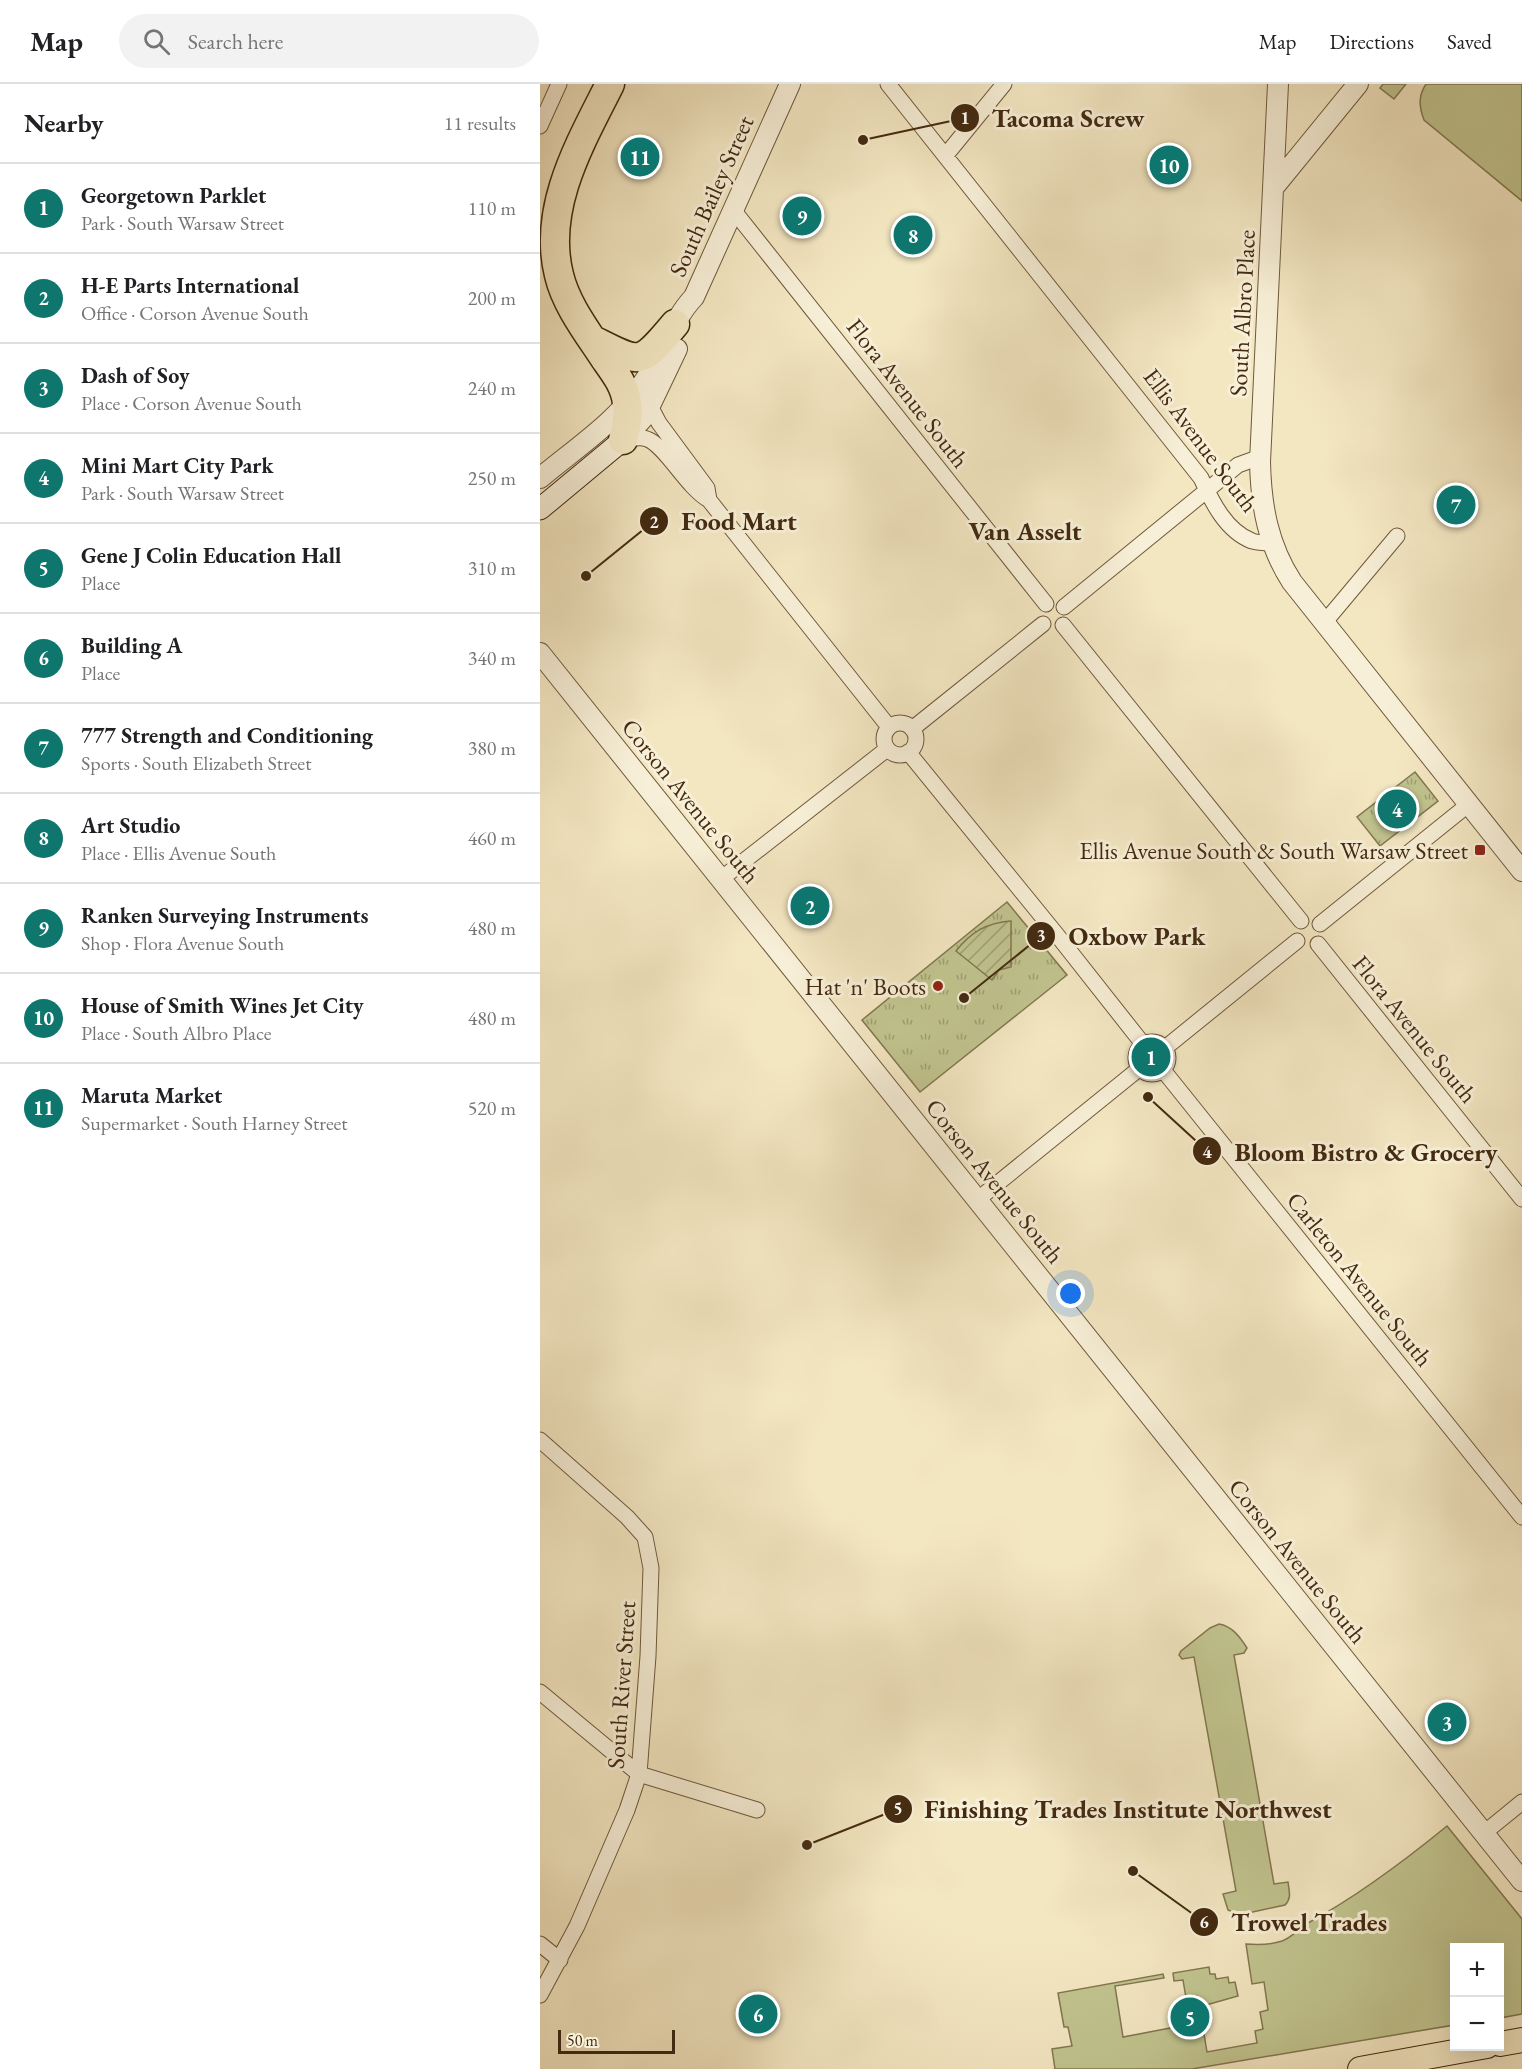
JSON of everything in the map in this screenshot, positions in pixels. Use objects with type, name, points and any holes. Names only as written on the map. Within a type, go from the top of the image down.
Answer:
[{"type":"highway","points":[[610,84],[576,152],[566,178],[557,218],[555,240],[562,286],[592,339],[639,404],[623,440]]},
{"type":"highway","points":[[592,339],[621,355],[638,358],[653,350],[675,324]]},
{"type":"main road","points":[[540,509],[623,440]]},
{"type":"main road","points":[[1504,2043],[1522,2040]]},
{"type":"main road","points":[[1360,2069],[1445,2061],[1473,2051]]},
{"type":"street","points":[[540,126],[559,84]]},
{"type":"street","name":"South Bailey Street","points":[[639,404],[651,372],[683,308],[694,297],[790,84]]},
{"type":"street","name":"Ellis Avenue South","points":[[888,84],[1201,478],[1211,501],[1236,532],[1254,541],[1272,543]]},
{"type":"street","points":[[946,155],[1004,84]]},
{"type":"street","name":"South Albro Place","points":[[1272,543],[1263,508],[1260,457],[1278,84]]},
{"type":"street","points":[[1274,187],[1357,84]]},
{"type":"street","name":"Flora Avenue South","points":[[734,211],[1046,604]]},
{"type":"street","name":"South Bailey Street","points":[[540,478],[598,430],[639,404],[690,321],[695,309],[694,297]]},
{"type":"street","points":[[639,404],[658,423],[707,488],[709,500]]},
{"type":"street","points":[[623,440],[648,439],[657,446],[699,494],[709,500],[889,727]]},
{"type":"street","points":[[1064,607],[1238,465],[1260,457]]},
{"type":"street","points":[[1324,623],[1397,536]]},
{"type":"street","points":[[1272,543],[1292,582],[1522,871]]},
{"type":"street","points":[[1056,602],[1064,607],[1067,614],[1063,625],[1053,629],[1043,624],[1040,613],[1046,604],[1056,602]]},
{"type":"street","points":[[912,729],[1043,624]]},
{"type":"street","points":[[1063,625],[1301,921]]},
{"type":"street","name":"Corson Avenue South","points":[[540,653],[1522,1881]]},
{"type":"street","points":[[901,723],[912,729],[916,737],[915,743],[908,752],[896,754],[887,749],[884,739],[889,727],[901,723]]},
{"type":"street","points":[[721,879],[887,749]]},
{"type":"street","points":[[908,752],[1143,1044]]},
{"type":"street","points":[[1320,924],[1469,804]]},
{"type":"street","points":[[1310,918],[1320,924],[1324,935],[1318,944],[1307,947],[1298,941],[1295,930],[1301,921],[1310,918]]},
{"type":"street","points":[[1165,1048],[1298,941]]},
{"type":"street","name":"Flora Avenue South","points":[[1318,944],[1522,1198]]},
{"type":"street","points":[[1153,1041],[1165,1048],[1168,1060],[1159,1072],[1149,1074],[1137,1064],[1137,1053],[1143,1044],[1153,1041]]},
{"type":"street","points":[[977,1200],[1140,1068]]},
{"type":"street","name":"Carleton Avenue South","points":[[1162,1070],[1522,1517]]},
{"type":"street","name":"South River Street","points":[[540,1440],[627,1517],[645,1537],[651,1568],[639,1774],[627,1810],[578,1926],[540,1995]]},
{"type":"street","points":[[540,1692],[639,1774],[757,1810]]},
{"type":"street","points":[[1484,1833],[1522,1802]]},
{"type":"street","points":[[540,1944],[560,1960]]},
{"type":"green space","points":[[1383,84],[1406,84],[1394,99],[1380,88]]},
{"type":"green space","points":[[1426,84],[1522,84],[1522,201],[1424,120],[1420,102]]},
{"type":"green space","points":[[1415,772],[1438,801],[1380,846],[1357,817]]},
{"type":"green space","points":[[1007,902],[1067,975],[920,1092],[862,1020]]},
{"type":"green space","points":[[1011,921],[1011,967],[999,970],[992,980],[956,951],[967,939],[987,926]]},
{"type":"green space","points":[[1151,1048],[1157,1051],[1160,1057],[1157,1063],[1151,1066],[1145,1063],[1142,1057],[1145,1051]]},
{"type":"green space","points":[[1219,1624],[1232,1630],[1247,1648],[1244,1653],[1234,1655],[1274,1884],[1288,1882],[1289,1891],[1289,1900],[1285,1905],[1239,1915],[1228,1910],[1223,1894],[1236,1891],[1194,1657],[1182,1659],[1179,1655],[1210,1628]]},
{"type":"green space","points":[[1447,1826],[1522,1919],[1522,2014],[1504,2017],[1504,1943],[1450,1943],[1450,2026],[1192,2069],[1055,2069],[1052,2049],[1072,2046],[1068,2027],[1064,2027],[1058,1993],[1163,1974],[1164,1978],[1115,1986],[1123,2037],[1202,2022],[1207,2052],[1257,2043],[1255,2031],[1263,2029],[1260,2012],[1268,2010],[1264,1982],[1252,1984],[1246,1944],[1268,1944],[1286,1939],[1345,1902],[1414,1853]]},
{"type":"green space","points":[[1209,1967],[1210,1974],[1215,1974],[1216,1979],[1228,1977],[1229,1983],[1235,1982],[1238,1996],[1199,2007],[1197,1996],[1186,1998],[1183,1980],[1174,1981],[1173,1973]]},
{"type":"place","name":"Tacoma Screw","points":[[863,140]]},
{"type":"place","name":"Maruta Market","points":[[640,157]]},
{"type":"place","name":"House of Smith Wines Jet City","points":[[1169,165]]},
{"type":"place","name":"Ranken Surveying Instruments","points":[[802,216]]},
{"type":"place","name":"Art Studio","points":[[913,235]]},
{"type":"place","name":"777 Strength and Conditioning","points":[[1456,505]]},
{"type":"place","name":"Food Mart","points":[[586,576]]},
{"type":"place","name":"Mini Mart City Park","points":[[1397,809]]},
{"type":"place","name":"Ellis Avenue South & South Warsaw Street","points":[[1480,850]]},
{"type":"place","name":"H-E Parts International","points":[[810,906]]},
{"type":"place","name":"Hat 'n' Boots","points":[[938,986]]},
{"type":"place","name":"Oxbow Park","points":[[964,998]]},
{"type":"place","name":"Georgetown Parklet","points":[[1151,1057]]},
{"type":"place","name":"Bloom Bistro & Grocery","points":[[1148,1097]]},
{"type":"place","name":"Dash of Soy","points":[[1447,1722]]},
{"type":"place","name":"Finishing Trades Institute Northwest","points":[[807,1845]]},
{"type":"place","name":"Trowel Trades","points":[[1133,1871]]},
{"type":"place","name":"Building A","points":[[758,2014]]},
{"type":"place","name":"Gene J Colin Education Hall","points":[[1190,2017]]},
{"type":"district","name":"Van Asselt","points":[[1025,531]]}]
